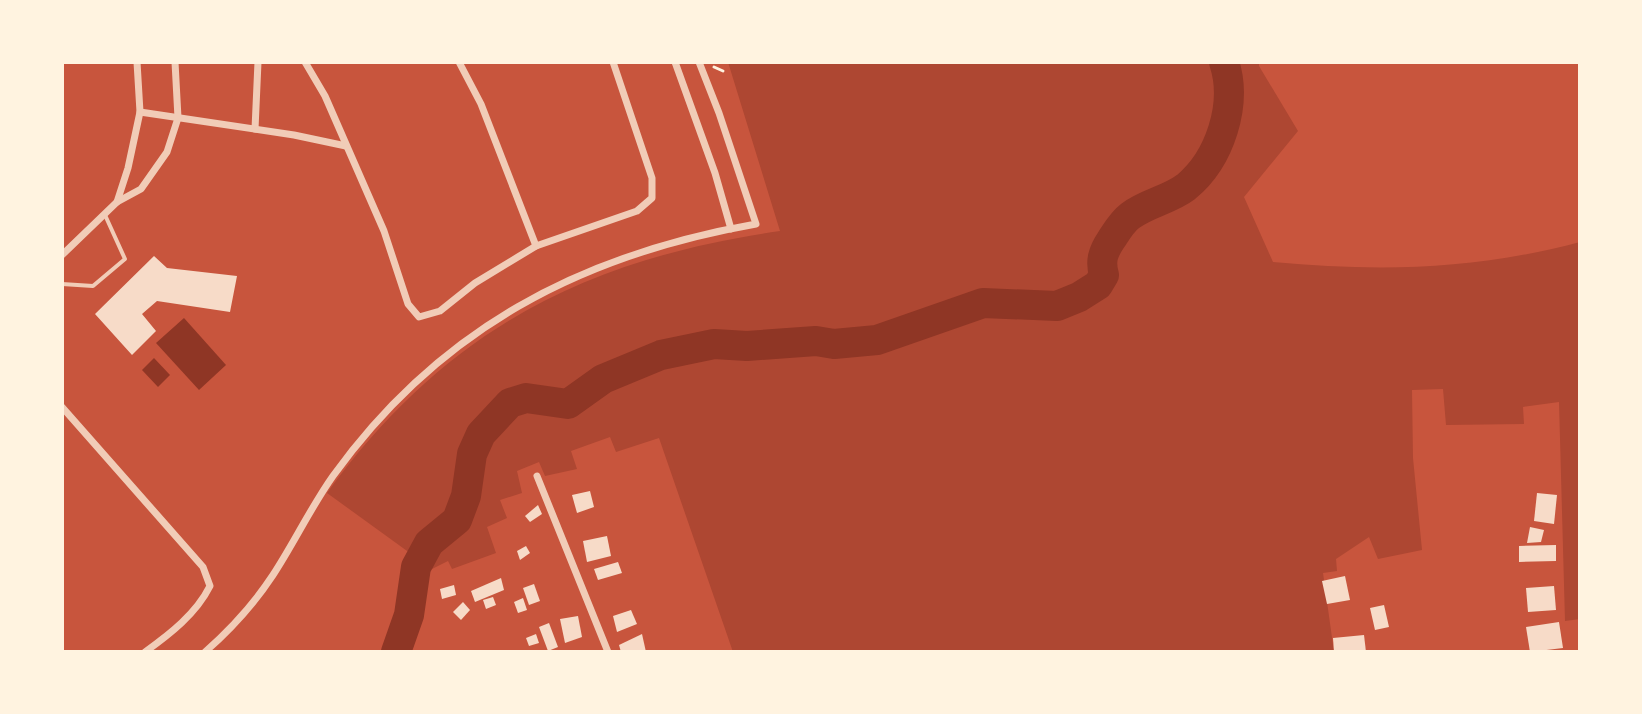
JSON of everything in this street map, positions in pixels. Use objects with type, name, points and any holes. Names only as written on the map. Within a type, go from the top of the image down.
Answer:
[{"type":"street","points":[[117,202],[140,112],[137,62]]},
{"type":"street","points":[[62,255],[117,202],[141,189],[167,152],[178,118],[175,62]]},
{"type":"street","points":[[255,129],[258,62]]},
{"type":"street","points":[[305,62],[325,96],[384,231],[408,304],[419,317],[440,311],[475,283],[536,246],[637,211],[652,198],[652,178],[613,62]]},
{"type":"street","points":[[459,62],[481,104],[536,246]]},
{"type":"street","points":[[675,62],[731,229]]},
{"type":"street","points":[[205,652],[236,625],[272,577],[330,480],[362,436],[399,395],[460,344],[526,301],[583,272],[644,250],[756,224],[699,62]]},
{"type":"street","points":[[140,112],[346,146]]},
{"type":"street","points":[[62,407],[203,567],[210,586],[204,599],[170,634],[145,652]]},
{"type":"street","points":[[537,476],[608,652]]},
{"type":"lane","points":[[62,284],[93,286],[125,259],[105,215]]},
{"type":"path","points":[[714,67],[723,71]]},
{"type":"shaded area","points":[[728,62],[1259,62],[1298,131],[1244,197],[1273,262],[1351,267],[1427,266],[1503,258],[1580,242],[1580,619],[1565,621],[1559,402],[1523,407],[1524,424],[1446,425],[1443,389],[1412,390],[1413,458],[1422,550],[1378,559],[1369,537],[1336,559],[1337,571],[1323,573],[1334,652],[733,652],[659,438],[616,452],[610,437],[571,451],[577,469],[545,476],[539,462],[517,471],[522,493],[500,500],[507,518],[487,527],[496,553],[452,569],[448,561],[432,569],[327,493],[372,436],[420,388],[471,346],[524,312],[582,283],[643,261],[709,244],[780,231]]},
{"type":"shaded area","points":[[184,318],[226,365],[199,390],[156,343]]},
{"type":"shaded area","points":[[154,358],[170,375],[158,387],[142,370]]},
{"type":"building","points":[[154,256],[167,268],[237,276],[230,312],[157,301],[142,314],[156,331],[132,355],[95,314]]},
{"type":"building","points":[[590,491],[594,507],[577,513],[572,495]]},
{"type":"building","points":[[1537,493],[1557,495],[1554,524],[1534,521]]},
{"type":"building","points":[[538,505],[542,514],[530,522],[525,516]]},
{"type":"building","points":[[1530,527],[1544,530],[1541,542],[1527,543]]},
{"type":"building","points":[[607,536],[611,556],[587,562],[583,541]]},
{"type":"building","points":[[1556,545],[1556,561],[1519,562],[1519,546]]},
{"type":"building","points":[[526,546],[530,553],[520,560],[517,551]]},
{"type":"building","points":[[618,562],[622,573],[598,580],[594,569]]},
{"type":"building","points":[[1345,576],[1350,600],[1327,604],[1322,581]]},
{"type":"building","points":[[501,578],[504,590],[475,602],[471,591]]},
{"type":"building","points":[[534,584],[540,601],[529,605],[523,588]]},
{"type":"building","points":[[454,585],[456,595],[442,599],[440,589]]},
{"type":"building","points":[[1554,586],[1556,610],[1528,612],[1526,588]]},
{"type":"building","points":[[493,597],[496,605],[486,609],[483,600]]},
{"type":"building","points":[[523,598],[527,610],[518,613],[514,602]]},
{"type":"building","points":[[463,602],[470,610],[461,620],[453,612]]},
{"type":"building","points":[[1384,605],[1389,627],[1375,630],[1370,608]]},
{"type":"building","points":[[631,610],[637,624],[617,632],[613,616]]},
{"type":"building","points":[[578,616],[582,637],[565,643],[560,619]]},
{"type":"building","points":[[1559,622],[1563,648],[1530,652],[1526,627]]},
{"type":"building","points":[[549,623],[558,647],[548,651],[539,627]]},
{"type":"building","points":[[536,634],[539,643],[529,646],[526,638]]},
{"type":"building","points":[[642,634],[646,652],[621,652],[619,645]]},
{"type":"building","points":[[1364,635],[1366,652],[1334,652],[1333,638]]},
{"type":"waterway","points":[[396,652],[409,615],[416,567],[429,543],[457,520],[466,496],[472,454],[481,434],[510,403],[526,398],[568,404],[603,379],[661,355],[714,344],[747,346],[816,341],[834,344],[877,340],[983,303],[1057,306],[1079,297],[1098,285],[1104,275],[1104,253],[1124,221],[1186,187],[1208,162],[1217,146],[1227,113],[1229,95],[1224,62]]}]
